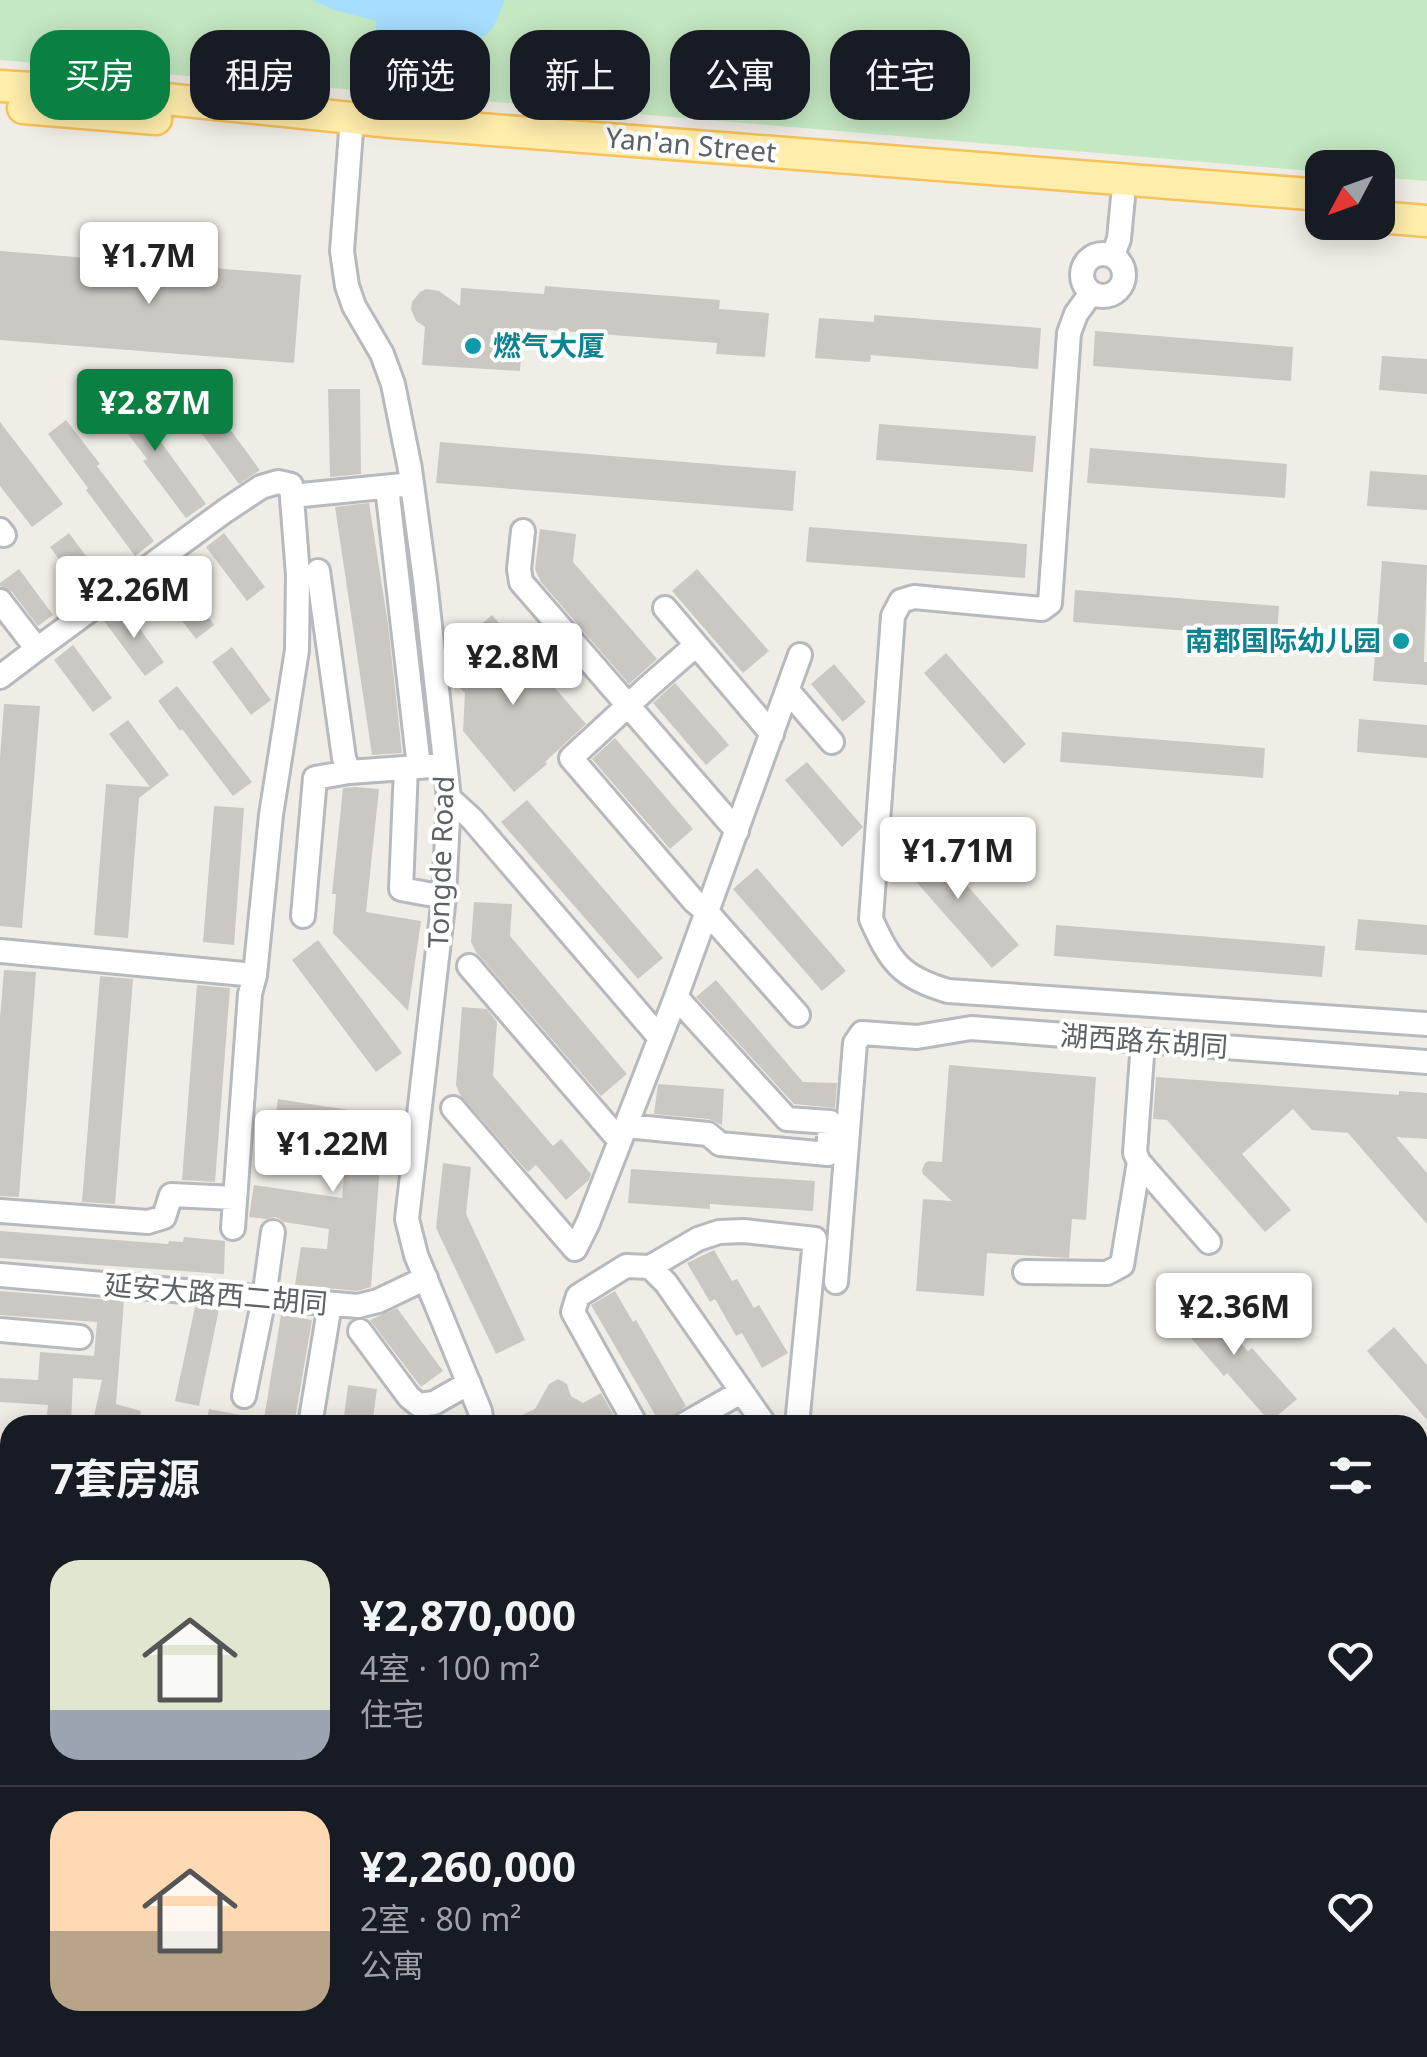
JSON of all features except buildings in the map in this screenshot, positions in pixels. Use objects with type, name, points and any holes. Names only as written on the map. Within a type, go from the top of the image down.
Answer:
[{"type":"main road","name":"Yan'an Street","points":[[0,86],[96,92],[352,126],[1305,212]]},
{"type":"main road","name":"Yan'an Street","points":[[0,106],[352,126],[1305,194]]},
{"type":"main road","points":[[1395,200],[1427,203]]},
{"type":"main road","points":[[1395,218],[1427,221]]},
{"type":"street","name":"Tongde Road","points":[[352,126],[342,250],[354,306],[382,354],[393,384],[425,580],[448,798],[444,897],[407,1219],[416,1255],[481,1415]]},
{"type":"street","points":[[1123,197],[1119,239],[1113,255],[1097,254],[1084,264],[1082,280],[1091,293],[1076,314],[1069,333],[1050,603],[1042,609],[914,597],[901,601],[893,616],[871,919],[899,968],[918,982],[948,991],[1427,1024]]},
{"type":"street","points":[[0,676],[225,511],[262,487],[278,482],[291,485],[298,575],[297,650],[271,816],[250,994],[233,1228]]},
{"type":"street","points":[[292,496],[412,484]]},
{"type":"street","points":[[388,487],[413,768],[401,890],[444,897]]},
{"type":"street","points":[[523,531],[521,582],[737,831]]},
{"type":"street","points":[[318,571],[349,772]]},
{"type":"street","points":[[0,601],[37,649]]},
{"type":"street","points":[[665,608],[772,734]]},
{"type":"street","points":[[696,645],[571,758],[798,1016]]},
{"type":"street","points":[[453,1108],[574,1249],[588,1223],[676,997],[800,656]]},
{"type":"street","points":[[788,692],[832,742]]},
{"type":"street","points":[[303,916],[315,778],[445,766]]},
{"type":"street","points":[[448,798],[472,819],[660,1038]]},
{"type":"street","points":[[0,951],[255,975]]},
{"type":"street","points":[[470,966],[623,1134],[708,1134],[720,1144],[828,1154],[830,1122],[787,1119],[676,997]]},
{"type":"street","name":"湖西路东胡同","points":[[836,1282],[855,1042],[862,1033],[917,1037],[971,1028],[1427,1062]]},
{"type":"street","points":[[1142,1042],[1135,1153],[1208,1242]]},
{"type":"street","points":[[1025,1272],[1107,1273],[1122,1264],[1139,1162]]},
{"type":"street","points":[[0,1211],[148,1222],[164,1217],[171,1195],[235,1198]]},
{"type":"street","points":[[630,1415],[580,1330],[573,1312],[578,1296],[626,1266],[650,1268],[698,1239],[719,1232],[744,1231],[815,1238],[798,1415]]},
{"type":"street","points":[[244,1396],[264,1298],[272,1232]]},
{"type":"street","points":[[650,1268],[666,1284],[758,1415]]},
{"type":"street","name":"延安大路西二胡同","points":[[0,1275],[358,1306],[426,1278]]},
{"type":"street","points":[[312,1415],[330,1304]]},
{"type":"street","points":[[0,1330],[80,1337]]},
{"type":"street","points":[[360,1331],[418,1405],[434,1403],[469,1384]]},
{"type":"street","points":[[701,1415],[742,1392]]},
{"type":"green space","points":[[0,0],[1427,0],[1427,181],[1395,178],[1395,150],[1305,150],[1305,171],[708,120],[810,120],[810,30],[670,30],[670,117],[650,115],[650,30],[510,30],[510,103],[490,102],[490,30],[350,30],[350,90],[330,88],[330,30],[190,30],[190,76],[170,74],[170,30],[30,30],[30,63],[0,60]]},
{"type":"water","points":[[312,0],[505,0],[490,31],[376,30],[376,21]]},
{"type":"place","name":"燃气大厦","points":[[473,346]]},
{"type":"place","name":"南郡国际幼儿园","points":[[1401,641]]}]
